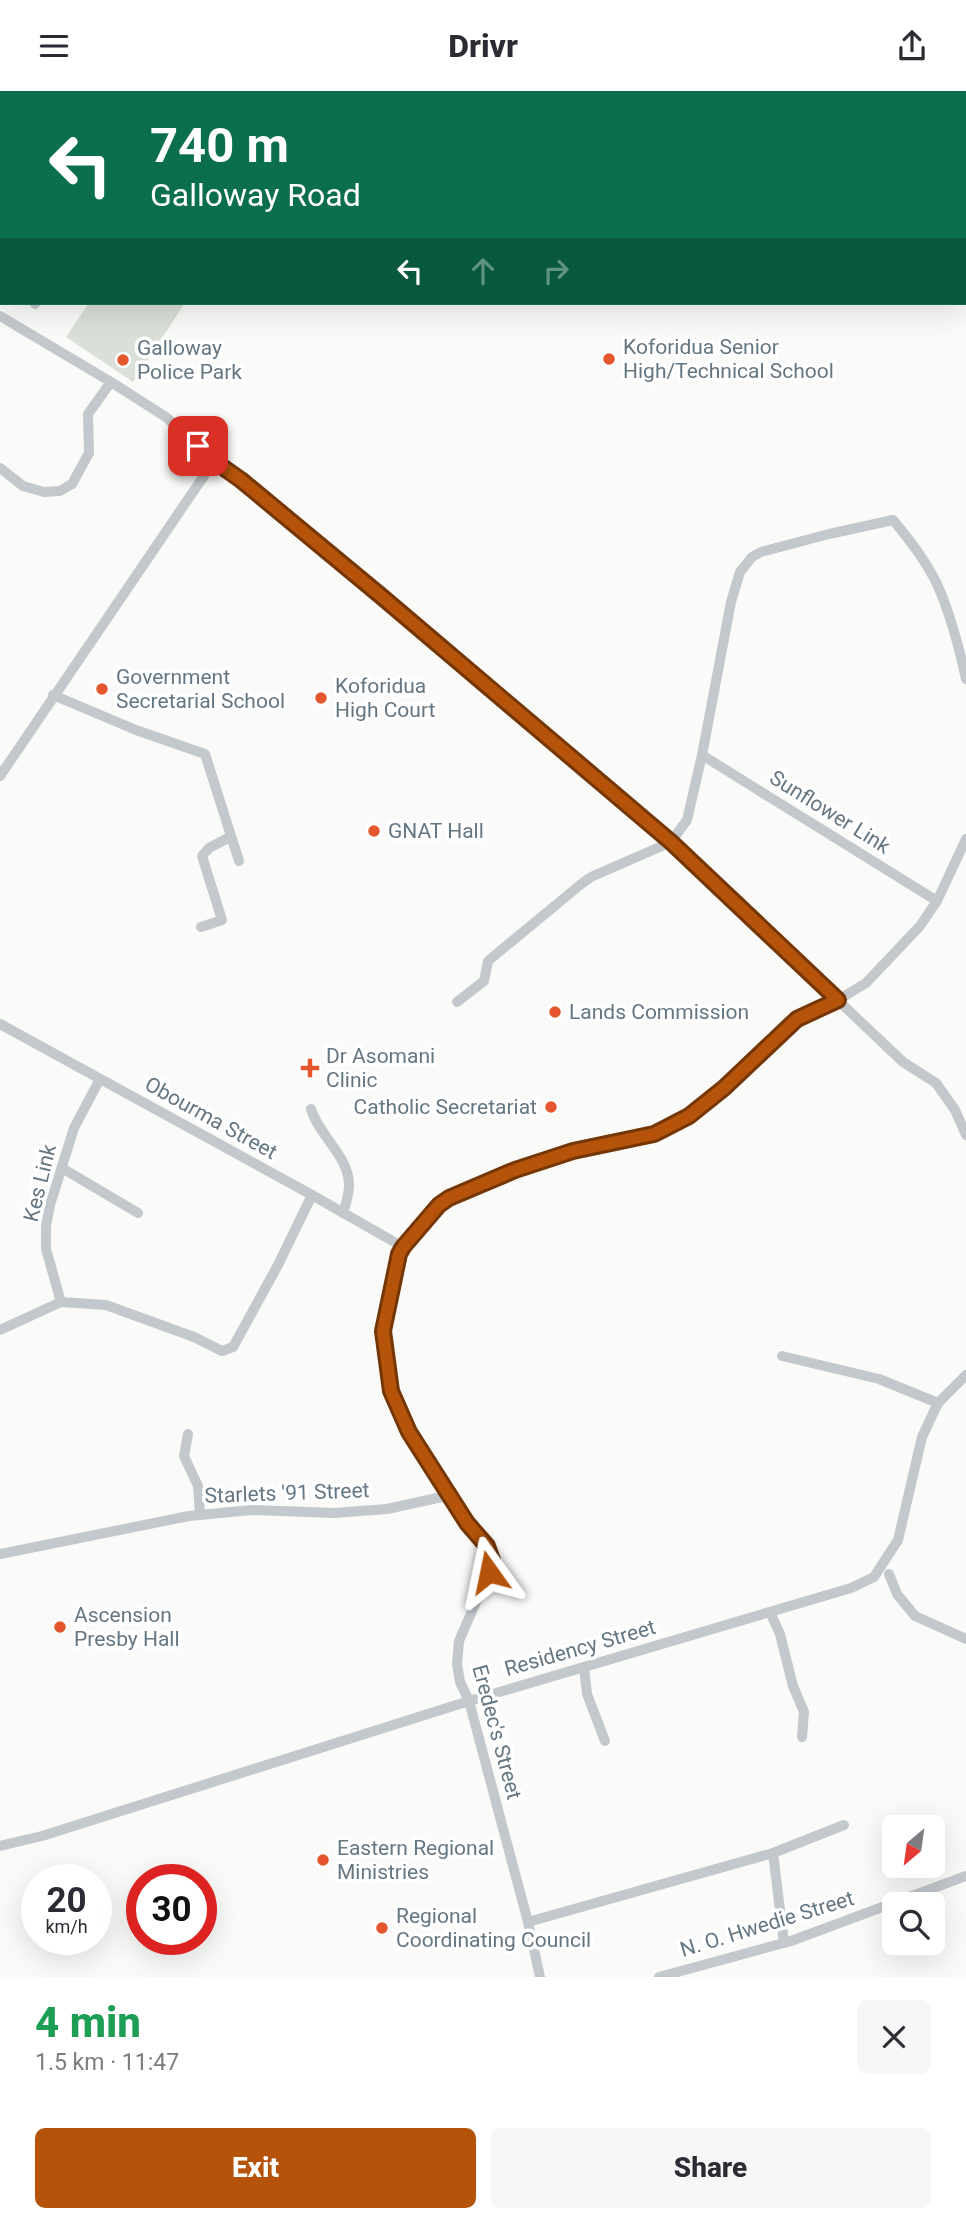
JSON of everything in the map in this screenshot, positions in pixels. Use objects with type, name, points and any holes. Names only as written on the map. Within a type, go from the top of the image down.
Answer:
[{"type":"street","points":[[0,316],[111,381],[166,417],[214,461],[241,480],[381,596],[671,842],[904,1062],[936,1083],[955,1110],[966,1135]]},
{"type":"street","points":[[0,468],[23,485],[44,492],[60,491],[72,484],[89,453],[88,414],[111,381]]},
{"type":"street","points":[[1,773],[214,461]]},
{"type":"street","points":[[457,1002],[484,982],[488,961],[591,877],[671,842],[687,820],[702,755],[730,602],[740,572],[752,557],[761,552],[828,534],[893,520],[911,542],[938,585],[964,658],[966,679]]},
{"type":"street","points":[[53,695],[136,730],[205,754],[239,861]]},
{"type":"street","name":"Sunflower Link","points":[[702,755],[937,901]]},
{"type":"street","points":[[201,927],[222,920],[202,856],[209,848],[230,837]]},
{"type":"street","name":"Eredec's Street","points":[[540,1977],[528,1922],[457,1664],[459,1641],[485,1585],[492,1560],[487,1546],[467,1523],[409,1432],[391,1391],[383,1331],[399,1254],[439,1205],[449,1198],[515,1170],[573,1151],[654,1134],[689,1116],[724,1088],[797,1019],[838,1000],[866,983],[920,926],[937,901],[966,839]]},
{"type":"street","name":"Obourma Street","points":[[0,1024],[403,1247]]},
{"type":"street","name":"Kes Link","points":[[61,1302],[46,1249],[46,1226],[74,1128],[100,1079]]},
{"type":"street","points":[[311,1109],[318,1126],[346,1168],[349,1187],[343,1213]]},
{"type":"street","points":[[62,1168],[138,1213]]},
{"type":"street","points":[[0,1330],[61,1302],[106,1305],[194,1337],[222,1351],[228,1350],[233,1347],[278,1265],[313,1195]]},
{"type":"street","points":[[782,1356],[879,1379],[938,1403]]},
{"type":"street","name":"Residency Street","points":[[0,1846],[42,1836],[469,1701],[851,1588],[874,1577],[898,1540],[922,1437],[938,1403],[966,1375]]},
{"type":"street","points":[[188,1434],[184,1456],[198,1486],[200,1514]]},
{"type":"street","name":"Starlets '91 Street","points":[[0,1553],[200,1514],[252,1510],[334,1513],[387,1509],[451,1495]]},
{"type":"street","points":[[889,1574],[897,1594],[915,1616],[966,1639]]},
{"type":"street","points":[[770,1612],[780,1634],[793,1686],[804,1712],[802,1737]]},
{"type":"street","points":[[584,1667],[587,1694],[605,1741]]},
{"type":"street","points":[[528,1922],[773,1853],[844,1825]]},
{"type":"street","points":[[773,1853],[784,1943]]},
{"type":"street","name":"N. O. Hwedie Street","points":[[659,1977],[784,1943],[966,1877]]},
{"type":"shaded area","name":"Galloway Police Park","points":[[88,305],[184,305],[133,382],[66,337]]},
{"type":"place","name":"Koforidua Senior High/Technical School","points":[[609,359]]},
{"type":"place","name":"Galloway Police Park","points":[[123,360]]},
{"type":"place","name":"Government Secretarial School","points":[[102,689]]},
{"type":"place","name":"Koforidua High Court","points":[[321,698]]},
{"type":"place","name":"GNAT Hall","points":[[374,831]]},
{"type":"place","name":"Lands Commission","points":[[555,1012]]},
{"type":"place","name":"Dr Asomani Clinic","points":[[310,1068]]},
{"type":"place","name":"Catholic Secretariat","points":[[551,1107]]},
{"type":"place","name":"Ascension Presby Hall","points":[[60,1627]]},
{"type":"place","name":"Eastern Regional Ministries","points":[[323,1860]]},
{"type":"place","name":"Regional Coordinating Council","points":[[382,1928]]},
{"type":"route","points":[[198,446],[381,596],[671,842],[838,1000],[807,1013],[788,1026],[754,1061],[689,1116],[654,1134],[573,1151],[515,1170],[449,1198],[439,1205],[403,1247],[399,1254],[383,1331],[391,1391],[409,1432],[467,1523],[491,1552],[489,1572]]}]
